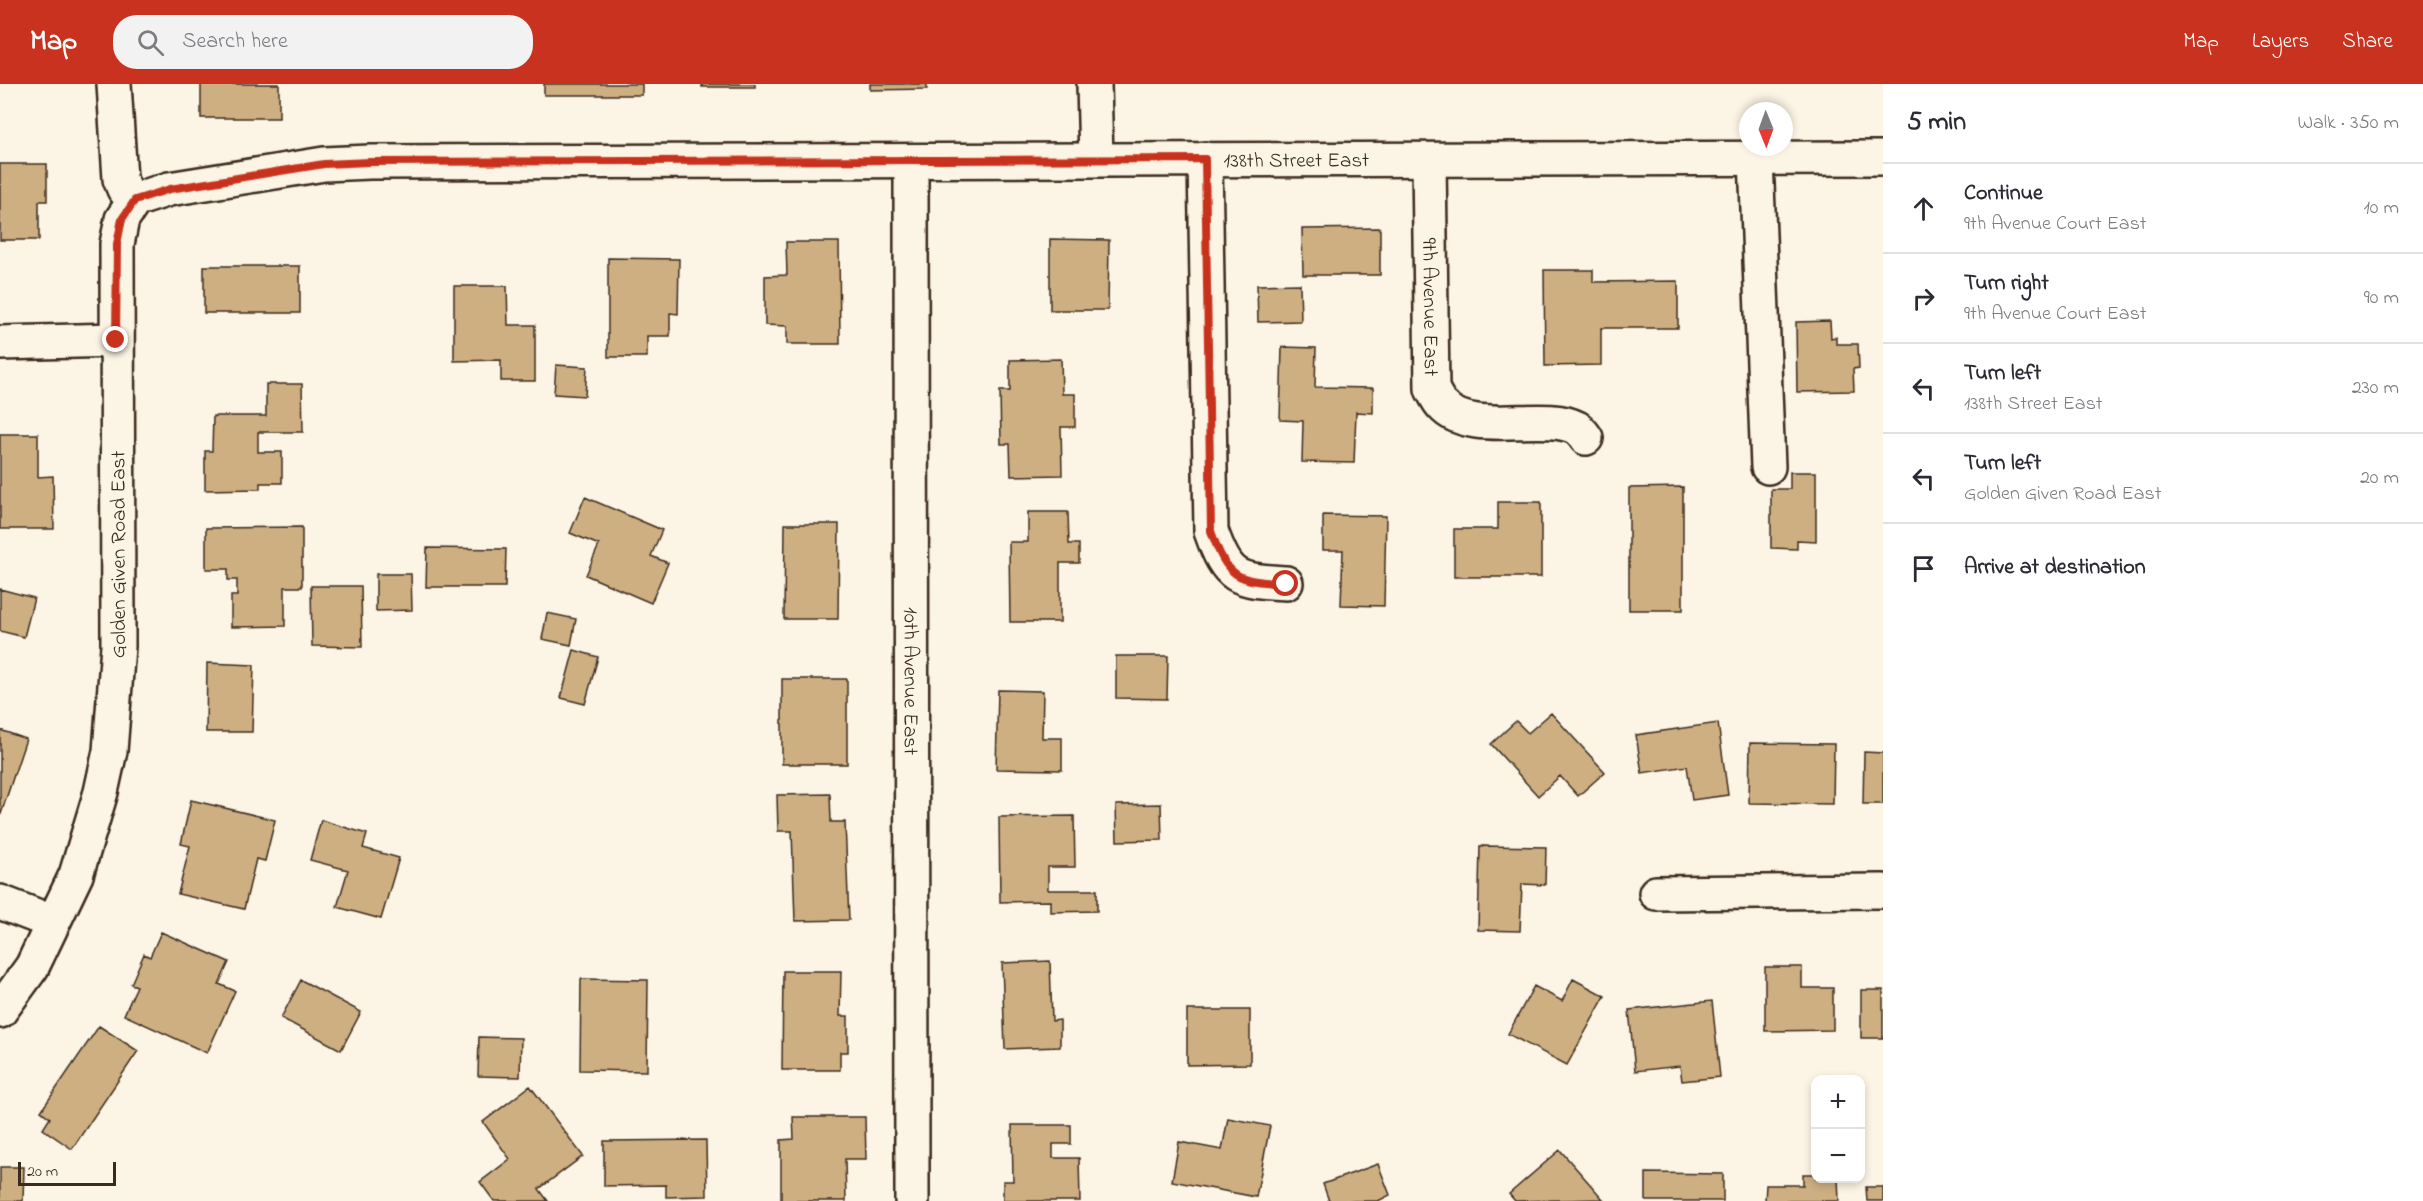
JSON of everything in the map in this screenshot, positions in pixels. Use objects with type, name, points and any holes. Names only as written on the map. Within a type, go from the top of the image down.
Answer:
[{"type":"street","points":[[114,84],[120,179],[124,189],[135,200]]},
{"type":"street","points":[[1094,84],[1096,159]]},
{"type":"street","points":[[1756,158],[1768,467]]},
{"type":"street","name":"138th Street East","points":[[135,200],[170,189],[324,164],[370,162],[1883,158]]},
{"type":"street","points":[[1205,159],[1211,531],[1220,558],[1231,572],[1246,581],[1286,584]]},
{"type":"street","name":"9th Avenue East","points":[[1429,160],[1432,389],[1442,405],[1453,414],[1470,420],[1552,423],[1576,428],[1586,438]]},
{"type":"street","name":"10th Avenue East","points":[[911,162],[912,1201]]},
{"type":"street","name":"Golden Given Road East","points":[[0,1011],[32,967],[75,875],[101,792],[115,708],[118,646],[117,244],[122,219],[135,200]]},
{"type":"street","points":[[0,343],[116,340]]},
{"type":"street","points":[[1656,893],[1883,891]]},
{"type":"street","points":[[0,902],[52,922]]},
{"type":"building","points":[[201,84],[279,84],[279,118],[201,118]]},
{"type":"building","points":[[544,84],[642,84],[642,95],[544,95]]},
{"type":"building","points":[[702,84],[755,84],[755,87],[702,87]]},
{"type":"building","points":[[870,84],[927,84],[927,89],[870,90]]},
{"type":"building","points":[[0,164],[47,164],[47,201],[39,201],[39,240],[0,240]]},
{"type":"building","points":[[1380,228],[1380,275],[1303,275],[1302,229]]},
{"type":"building","points":[[1050,239],[1109,240],[1108,310],[1050,310]]},
{"type":"building","points":[[786,242],[839,242],[840,344],[787,344],[787,326],[765,325],[765,276],[787,275]]},
{"type":"building","points":[[608,258],[679,259],[678,314],[670,313],[670,336],[647,336],[647,357],[608,357]]},
{"type":"building","points":[[204,266],[300,266],[300,313],[204,313]]},
{"type":"building","points":[[1544,270],[1593,270],[1593,282],[1678,281],[1678,328],[1601,328],[1601,365],[1545,366]]},
{"type":"building","points":[[1300,284],[1301,321],[1258,322],[1257,285]]},
{"type":"building","points":[[454,286],[507,286],[508,325],[535,325],[535,381],[501,381],[501,360],[454,361]]},
{"type":"building","points":[[1830,321],[1831,338],[1836,337],[1836,344],[1858,344],[1859,368],[1853,369],[1854,391],[1797,392],[1796,322]]},
{"type":"building","points":[[1282,347],[1316,348],[1315,387],[1373,388],[1373,413],[1356,412],[1354,463],[1302,462],[1303,421],[1280,420]]},
{"type":"building","points":[[1061,359],[1062,394],[1075,394],[1075,427],[1061,427],[1062,475],[1011,476],[1010,444],[1001,444],[1000,391],[1010,391],[1010,360]]},
{"type":"building","points":[[556,365],[587,367],[585,396],[554,394]]},
{"type":"building","points":[[266,384],[302,384],[303,432],[258,432],[258,452],[282,452],[282,483],[260,483],[260,489],[205,490],[205,451],[212,451],[213,416],[266,416]]},
{"type":"building","points":[[0,434],[38,434],[38,477],[53,476],[54,529],[0,529]]},
{"type":"building","points":[[1790,472],[1816,472],[1816,541],[1797,540],[1797,549],[1771,548],[1771,489],[1790,489]]},
{"type":"building","points":[[1683,487],[1683,610],[1629,610],[1629,488]]},
{"type":"building","points":[[585,497],[662,530],[651,556],[668,563],[651,603],[586,575],[599,545],[570,533]]},
{"type":"building","points":[[1498,502],[1541,502],[1541,577],[1454,577],[1454,529],[1498,529]]},
{"type":"building","points":[[1028,512],[1068,512],[1069,544],[1079,544],[1079,563],[1060,563],[1060,622],[1010,622],[1009,542],[1028,542]]},
{"type":"building","points":[[1323,515],[1386,516],[1384,606],[1341,605],[1343,550],[1323,550]]},
{"type":"building","points":[[785,524],[839,524],[838,619],[784,619]]},
{"type":"building","points":[[302,527],[302,587],[285,587],[285,626],[231,627],[231,596],[237,596],[237,580],[228,580],[228,569],[206,569],[206,528]]},
{"type":"building","points":[[427,548],[506,549],[505,587],[426,587]]},
{"type":"building","points":[[376,574],[411,574],[412,610],[376,611]]},
{"type":"building","points":[[311,586],[361,586],[362,647],[312,646]]},
{"type":"building","points":[[0,589],[34,598],[24,637],[0,631]]},
{"type":"building","points":[[547,613],[576,619],[571,645],[542,639]]},
{"type":"building","points":[[574,650],[598,657],[585,704],[561,698]]},
{"type":"building","points":[[1116,656],[1168,656],[1167,699],[1116,698]]},
{"type":"building","points":[[207,663],[254,665],[252,732],[206,732]]},
{"type":"building","points":[[782,679],[847,679],[847,764],[782,764]]},
{"type":"building","points":[[998,690],[1043,691],[1042,738],[1062,738],[1062,770],[996,769]]},
{"type":"building","points":[[1551,713],[1605,772],[1578,796],[1560,776],[1538,796],[1491,744],[1516,721],[1528,733]]},
{"type":"building","points":[[1718,723],[1728,795],[1692,800],[1687,766],[1642,773],[1636,735]]},
{"type":"building","points":[[0,730],[26,739],[1,814],[0,813]]},
{"type":"building","points":[[1750,743],[1834,744],[1833,804],[1749,803]]},
{"type":"building","points":[[1864,752],[1883,753],[1883,804],[1863,804]]},
{"type":"building","points":[[830,794],[831,822],[845,822],[849,920],[795,921],[792,831],[778,831],[777,795]]},
{"type":"building","points":[[191,800],[275,820],[265,861],[256,859],[244,909],[178,894],[190,846],[181,844]]},
{"type":"building","points":[[1161,804],[1162,840],[1117,841],[1116,805]]},
{"type":"building","points":[[1074,816],[1075,867],[1048,867],[1048,890],[1097,890],[1097,911],[1050,912],[1050,901],[1000,902],[999,817]]},
{"type":"building","points":[[321,820],[367,834],[363,848],[399,858],[381,919],[337,907],[348,870],[310,860]]},
{"type":"building","points":[[1480,846],[1546,847],[1545,885],[1522,884],[1520,931],[1478,930]]},
{"type":"building","points":[[161,932],[229,962],[219,984],[235,991],[207,1053],[124,1015],[137,986],[131,984],[144,954],[150,957]]},
{"type":"building","points":[[1050,961],[1052,1021],[1060,1020],[1060,1047],[1005,1049],[1002,963]]},
{"type":"building","points":[[1765,967],[1802,967],[1802,988],[1833,988],[1833,1030],[1765,1031]]},
{"type":"building","points":[[783,971],[841,971],[840,1016],[848,1016],[848,1052],[840,1052],[840,1070],[782,1070]]},
{"type":"building","points":[[581,979],[648,980],[647,1071],[580,1070]]},
{"type":"building","points":[[1573,979],[1605,996],[1567,1065],[1508,1034],[1534,986],[1562,1001]]},
{"type":"building","points":[[301,980],[361,1012],[341,1050],[281,1018]]},
{"type":"building","points":[[1861,990],[1883,990],[1883,1038],[1861,1038]]},
{"type":"building","points":[[1712,1001],[1720,1077],[1682,1081],[1680,1066],[1635,1071],[1629,1010]]},
{"type":"building","points":[[1187,1010],[1250,1010],[1250,1064],[1187,1065]]},
{"type":"building","points":[[99,1026],[138,1051],[72,1149],[43,1129],[50,1118],[41,1111]]},
{"type":"building","points":[[479,1037],[521,1038],[520,1077],[478,1076]]},
{"type":"building","points":[[530,1086],[583,1156],[539,1189],[548,1201],[494,1201],[480,1182],[510,1159],[483,1122]]},
{"type":"building","points":[[793,1117],[865,1117],[866,1159],[845,1159],[846,1201],[781,1201],[781,1140],[794,1139]]},
{"type":"building","points":[[1228,1118],[1270,1126],[1256,1197],[1172,1181],[1179,1142],[1222,1150]]},
{"type":"building","points":[[1012,1125],[1071,1125],[1071,1144],[1053,1144],[1053,1158],[1079,1158],[1080,1201],[1003,1201],[1003,1181],[1013,1181]]},
{"type":"building","points":[[706,1140],[707,1196],[666,1197],[666,1185],[604,1186],[604,1141]]},
{"type":"building","points":[[1560,1150],[1603,1199],[1515,1201],[1509,1194]]},
{"type":"building","points":[[1378,1164],[1390,1195],[1378,1201],[1329,1201],[1323,1184]]},
{"type":"building","points":[[0,1167],[24,1167],[23,1201],[0,1201]]},
{"type":"building","points":[[1646,1173],[1723,1174],[1723,1201],[1646,1201]]},
{"type":"building","points":[[1803,1174],[1811,1174],[1811,1183],[1838,1183],[1839,1201],[1765,1201],[1766,1185],[1803,1185]]},
{"type":"building","points":[[1866,1187],[1883,1187],[1883,1201],[1867,1201]]},
{"type":"route","points":[[116,340],[117,244],[122,219],[135,200],[170,189],[324,164],[370,162],[911,162],[1205,159],[1211,531],[1220,558],[1231,572],[1246,581],[1286,584]]}]
